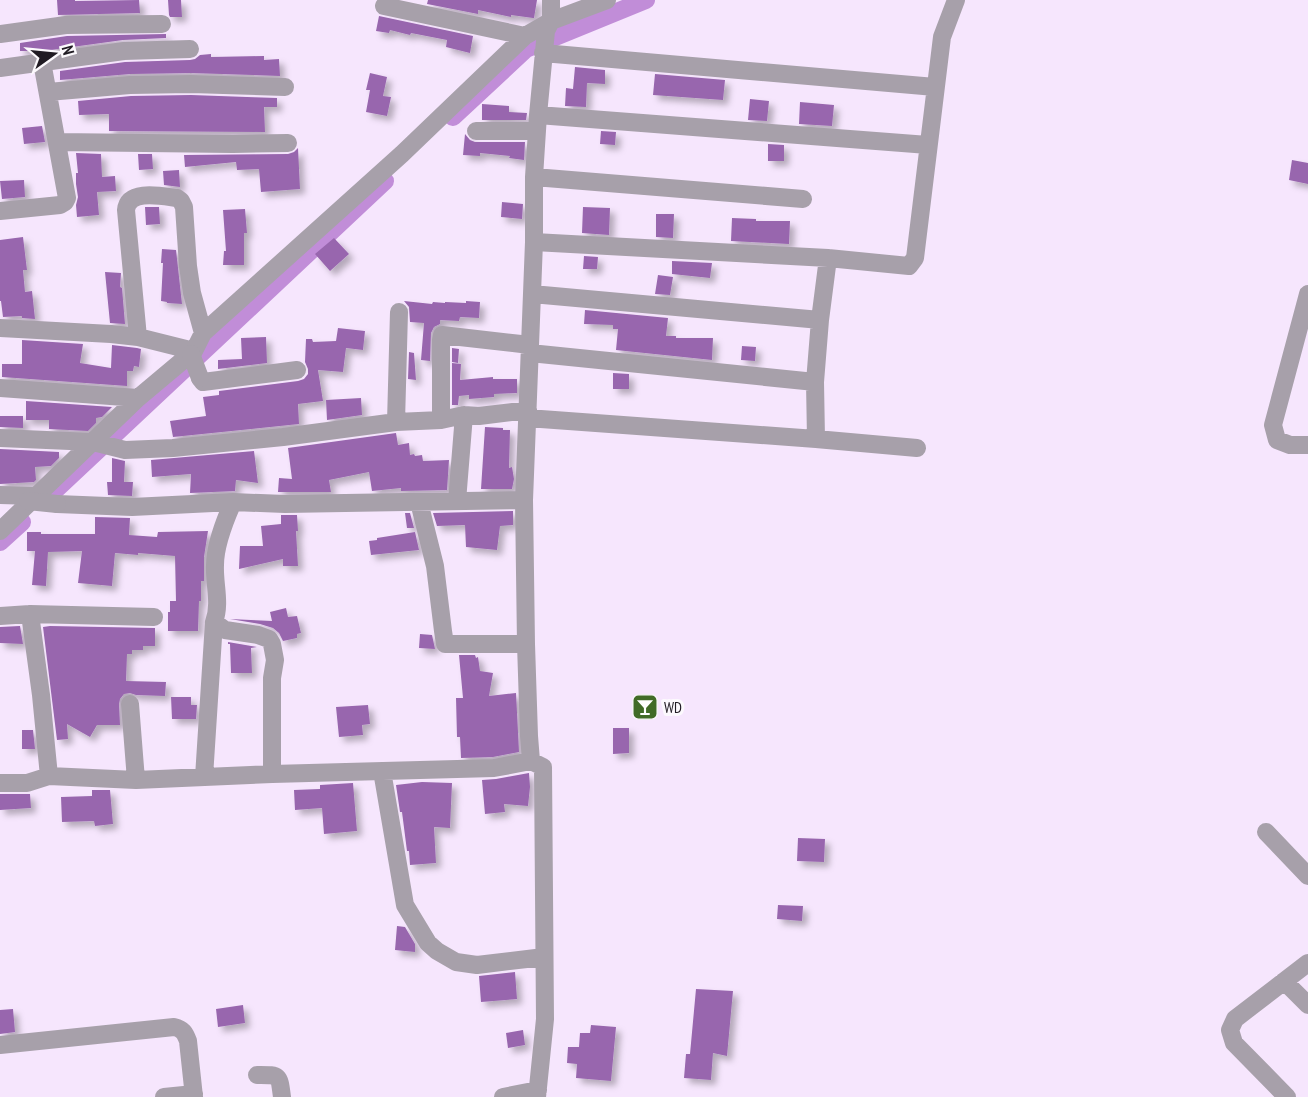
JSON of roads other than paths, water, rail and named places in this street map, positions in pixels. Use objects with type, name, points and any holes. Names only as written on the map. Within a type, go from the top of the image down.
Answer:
[{"type":"street","points":[[526,1094],[545,1019],[541,958],[536,763],[529,736],[524,500],[534,242],[534,177],[537,123],[551,0]]},
{"type":"street","points":[[546,38],[607,0]]},
{"type":"street","points":[[534,242],[828,258],[909,266],[915,258],[942,37],[956,0]]},
{"type":"street","points":[[384,6],[525,36],[935,87]]},
{"type":"street","points":[[0,34],[66,25],[162,24]]},
{"type":"street","points":[[0,531],[138,398],[192,353],[203,333],[402,154],[525,36]]},
{"type":"street","points":[[0,68],[124,51],[190,49]]},
{"type":"street","points":[[0,211],[60,205],[67,198],[42,62]]},
{"type":"street","points":[[48,92],[140,85],[285,87]]},
{"type":"street","points":[[476,131],[537,123],[928,145]]},
{"type":"street","points":[[57,142],[288,143]]},
{"type":"street","points":[[534,177],[803,199]]},
{"type":"street","points":[[138,337],[126,210],[130,199],[137,196],[177,198],[181,201],[185,213],[192,293],[203,333]]},
{"type":"street","points":[[816,439],[815,382],[828,258]]},
{"type":"street","points":[[532,294],[820,320]]},
{"type":"street","points":[[1308,294],[1273,425],[1277,440],[1290,445],[1308,445]]},
{"type":"street","points":[[396,422],[399,312]]},
{"type":"street","points":[[0,328],[138,337],[192,353]]},
{"type":"street","points":[[441,420],[442,335],[530,349],[815,382]]},
{"type":"street","points":[[192,353],[203,382],[297,370]]},
{"type":"street","points":[[0,388],[138,398]]},
{"type":"street","points":[[0,438],[93,442],[125,450],[173,448],[283,437],[396,422],[441,420],[464,415],[528,414],[917,448]]},
{"type":"street","points":[[458,501],[464,415]]},
{"type":"street","points":[[0,495],[32,498],[57,504],[132,507],[233,502],[285,504],[524,500]]},
{"type":"street","points":[[204,777],[214,622],[218,601],[214,565],[223,527],[233,502]]},
{"type":"street","points":[[419,502],[435,566],[445,644],[526,644]]},
{"type":"street","points":[[0,616],[30,614],[154,617]]},
{"type":"street","points":[[30,614],[49,776]]},
{"type":"street","points":[[214,622],[225,630],[258,635],[268,639],[272,644],[275,660],[272,678],[272,774]]},
{"type":"street","points":[[130,705],[136,780]]},
{"type":"street","points":[[0,783],[27,783],[49,776],[136,780],[494,768],[536,763]]},
{"type":"street","points":[[382,771],[405,905],[428,943],[456,963],[477,966],[541,958]]},
{"type":"street","points":[[1266,832],[1308,876]]},
{"type":"street","points":[[1287,1097],[1234,1043],[1230,1030],[1235,1019],[1308,963]]},
{"type":"street","points":[[1284,981],[1308,1005]]},
{"type":"street","points":[[0,1045],[180,1028],[188,1041],[194,1096],[164,1097]]},
{"type":"street","points":[[257,1075],[277,1077],[280,1080],[282,1097]]},
{"type":"waterway","points":[[453,117],[526,49],[646,0]]},
{"type":"waterway","points":[[48,497],[385,181]]},
{"type":"waterway","points":[[0,542],[22,522]]},
{"type":"place","name":"WD","points":[[645,707]]}]
